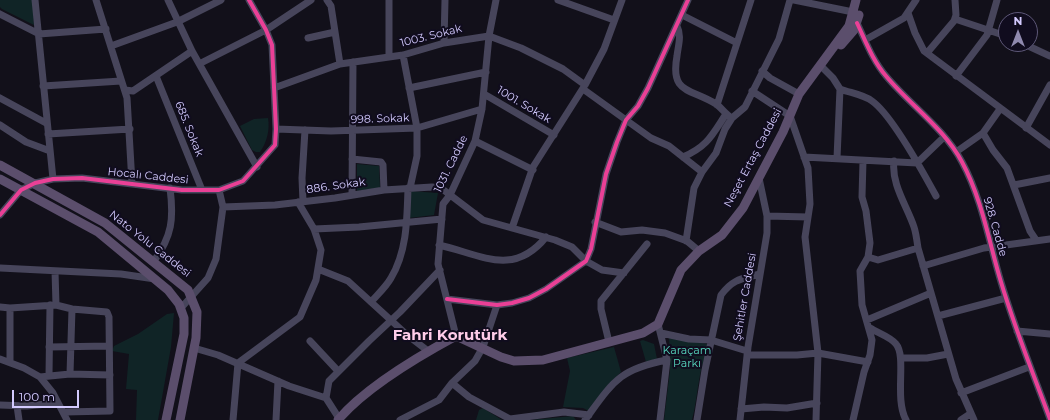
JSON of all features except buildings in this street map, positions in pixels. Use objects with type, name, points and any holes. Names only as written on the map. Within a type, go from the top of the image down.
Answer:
[{"type":"main road","name":"Neşet Ertaş Caddesi","points":[[660,329],[672,288],[681,270],[699,251],[722,235],[743,208],[790,116],[799,94],[823,62],[851,35],[856,0]]},
{"type":"main road","name":"Neşet Ertaş Caddesi","points":[[854,17],[862,0]]},
{"type":"main road","name":"Nato Yolu Caddesi","points":[[0,165],[106,223],[188,290],[197,312],[194,348],[180,420]]},
{"type":"main road","points":[[0,179],[98,232],[168,290],[181,308],[184,318],[184,334],[166,420]]},
{"type":"main road","points":[[339,420],[361,399],[394,373],[428,351],[456,336],[483,347],[500,357],[514,361],[543,360],[660,329]]},
{"type":"street","points":[[35,0],[46,123],[53,179]]},
{"type":"street","points":[[96,0],[127,98],[132,183]]},
{"type":"street","points":[[168,0],[177,22],[192,51],[257,167]]},
{"type":"street","points":[[111,46],[177,22],[221,0]]},
{"type":"street","name":"Hocalı Caddesi","points":[[21,190],[35,183],[53,179],[82,178],[202,190],[219,190],[242,181],[257,167],[275,145],[276,129],[272,45],[266,30],[249,0]]},
{"type":"street","points":[[200,63],[266,30],[311,0]]},
{"type":"street","points":[[327,0],[331,6],[340,64]]},
{"type":"street","points":[[389,0],[389,57]]},
{"type":"street","points":[[444,43],[445,0]]},
{"type":"street","name":"1031. Cadde","points":[[456,336],[440,270],[439,245],[443,204],[450,195],[475,141],[482,109],[489,36],[496,0]]},
{"type":"street","points":[[558,0],[614,20]]},
{"type":"street","points":[[512,228],[533,170],[584,87],[604,49],[622,0]]},
{"type":"street","points":[[447,299],[497,305],[512,303],[529,298],[546,289],[586,261],[591,249],[595,222],[609,163],[626,120],[638,106],[648,88],[688,0]]},
{"type":"street","points":[[717,105],[751,0]]},
{"type":"street","points":[[683,157],[694,152],[710,139],[729,116],[745,106],[779,39],[790,0]]},
{"type":"street","points":[[794,0],[854,17]]},
{"type":"street","points":[[865,40],[896,24],[908,13],[916,0]]},
{"type":"street","points":[[926,53],[955,18],[954,0]]},
{"type":"street","points":[[956,76],[987,36],[997,0]]},
{"type":"street","points":[[908,13],[915,33],[926,53],[1050,145]]},
{"type":"street","points":[[0,14],[39,34],[106,30]]},
{"type":"street","points":[[682,15],[737,43]]},
{"type":"street","name":"928. Cadde","points":[[854,17],[875,60],[886,75],[944,137],[956,152],[973,186],[1006,298],[1029,367],[1050,419]]},
{"type":"street","points":[[955,18],[998,33]]},
{"type":"street","points":[[677,26],[680,37],[675,65],[676,81],[683,88],[717,105],[729,116]]},
{"type":"street","points":[[308,38],[335,32]]},
{"type":"street","name":"1003. Sokak","points":[[274,88],[340,64],[403,55],[444,43],[489,36],[521,48],[563,69],[626,120],[683,157],[702,172]]},
{"type":"street","points":[[1038,50],[1050,56]]},
{"type":"street","points":[[125,90],[133,91],[192,51]]},
{"type":"street","points":[[371,302],[390,279],[403,251],[407,222],[409,188],[417,156],[417,128],[403,55]]},
{"type":"street","points":[[352,195],[353,62]]},
{"type":"street","points":[[823,62],[840,89],[836,158]]},
{"type":"street","points":[[762,71],[770,78],[799,94]]},
{"type":"street","points":[[409,88],[486,72]]},
{"type":"street","name":"685. Sokak","points":[[156,76],[202,190]]},
{"type":"street","points":[[43,86],[121,81]]},
{"type":"street","points":[[1026,128],[1050,85]]},
{"type":"street","points":[[840,89],[865,97],[873,102],[885,115],[917,163],[936,196]]},
{"type":"street","points":[[752,90],[790,116],[808,168],[810,204],[805,238],[818,352],[816,420]]},
{"type":"street","name":"1001. Sokak","points":[[484,94],[554,135]]},
{"type":"street","points":[[0,98],[46,123]]},
{"type":"street","name":"998. Sokak","points":[[276,129],[353,131],[417,128],[482,109]]},
{"type":"street","points":[[956,152],[983,133],[1000,109]]},
{"type":"street","points":[[686,241],[694,188],[702,172],[716,153],[729,116]]},
{"type":"street","points":[[0,125],[26,142],[50,151]]},
{"type":"street","points":[[48,134],[130,129]]},
{"type":"street","points":[[233,420],[238,363],[300,317],[316,280],[321,250],[314,229],[300,202],[305,130]]},
{"type":"street","points":[[983,133],[993,150],[1007,168],[1030,231],[1036,240]]},
{"type":"street","points":[[804,157],[917,163],[944,137]]},
{"type":"street","points":[[475,141],[533,170]]},
{"type":"street","points":[[352,159],[381,162],[383,165],[384,190]]},
{"type":"street","points":[[853,420],[872,340],[870,328],[862,305],[860,271],[868,257],[869,230],[862,197],[863,161]]},
{"type":"street","points":[[894,161],[893,170],[898,188],[915,229],[918,248],[948,354],[961,393],[972,417],[961,420]]},
{"type":"street","name":"Şehitler Caddesi","points":[[740,420],[747,353],[767,233],[767,216],[759,178]]},
{"type":"street","points":[[1014,185],[1050,178]]},
{"type":"street","points":[[154,261],[165,246],[172,222],[173,216],[170,188]]},
{"type":"street","name":"886. Sokak","points":[[223,207],[275,205],[384,190],[441,188],[483,220],[546,237],[572,247],[586,261],[602,270],[624,273]]},
{"type":"street","points":[[0,215],[21,190]]},
{"type":"street","points":[[181,308],[190,296],[208,278],[216,259],[223,207],[219,190]]},
{"type":"street","points":[[767,216],[808,217]]},
{"type":"street","points":[[314,229],[359,228],[442,219]]},
{"type":"street","points":[[595,222],[621,232],[642,230],[665,233],[686,241],[699,251]]},
{"type":"street","points":[[439,245],[459,249],[482,258],[513,260],[537,249],[546,237]]},
{"type":"street","points":[[923,266],[991,247],[1050,239]]},
{"type":"street","points":[[609,342],[601,309],[601,301],[647,244]]},
{"type":"street","points":[[868,257],[878,260],[918,248]]},
{"type":"street","points":[[0,268],[55,272],[121,274],[155,279]]},
{"type":"street","points":[[318,269],[348,281],[428,351]]},
{"type":"street","points":[[326,398],[329,381],[440,270]]},
{"type":"street","points":[[49,375],[49,347],[55,272]]},
{"type":"street","points":[[697,420],[711,340],[721,295],[728,286],[739,278],[760,274]]},
{"type":"street","points":[[867,320],[931,293]]},
{"type":"street","points":[[938,316],[1006,298]]},
{"type":"street","points":[[0,307],[10,308],[53,305],[72,309],[106,312],[109,317],[109,420]]},
{"type":"street","points":[[400,420],[439,400],[452,383],[475,361],[483,347],[497,305]]},
{"type":"street","points":[[10,308],[10,362]]},
{"type":"street","points":[[70,374],[72,309]]},
{"type":"street","points":[[870,328],[896,343],[901,358],[900,399],[906,420]]},
{"type":"street","points":[[660,329],[689,339],[711,340],[747,353],[797,355],[818,352],[868,362]]},
{"type":"street","points":[[660,329],[667,360],[660,420]]},
{"type":"street","points":[[1017,331],[1050,334]]},
{"type":"street","points":[[310,341],[338,371]]},
{"type":"street","points":[[49,347],[109,346]]},
{"type":"street","points":[[194,348],[218,355],[278,381],[326,398],[339,420]]},
{"type":"street","points":[[901,358],[927,358],[948,354]]},
{"type":"street","points":[[0,359],[10,362],[40,377],[53,393],[57,403],[65,412],[67,420]]},
{"type":"street","points":[[452,383],[469,397],[510,419],[564,412],[588,418],[611,385],[625,373],[650,363],[667,360]]},
{"type":"street","points":[[961,393],[1029,367]]},
{"type":"street","points":[[176,372],[189,374]]},
{"type":"street","points":[[40,377],[70,374],[110,375]]},
{"type":"street","points":[[276,420],[278,381]]},
{"type":"street","points":[[0,405],[18,406],[57,403]]},
{"type":"street","points":[[741,409],[764,407],[787,408],[817,403]]},
{"type":"street","points":[[18,406],[18,420]]},
{"type":"street","points":[[169,406],[183,407]]},
{"type":"street","points":[[65,412],[110,411]]},
{"type":"green space","points":[[0,0],[33,0],[34,25],[2,9],[0,7]]},
{"type":"green space","points":[[268,118],[269,127],[266,140],[260,152],[256,152],[252,150],[240,126],[254,119]]},
{"type":"green space","points":[[357,164],[379,166],[380,188],[357,191]]},
{"type":"green space","points":[[411,191],[438,193],[434,215],[409,218]]},
{"type":"green space","points":[[174,313],[171,347],[158,420],[136,420],[137,390],[126,389],[129,354],[112,351],[114,346],[138,334],[167,314]]},
{"type":"green space","name":"Karaçam Parkı","points":[[669,336],[707,344],[692,420],[664,420],[670,370]]},
{"type":"green space","points":[[643,340],[654,344],[657,359],[646,362],[640,341]]},
{"type":"green space","points":[[614,347],[621,372],[607,386],[589,411],[583,408],[563,407],[570,371],[567,358]]},
{"type":"green space","points":[[483,408],[502,420],[476,420],[479,410]]},
{"type":"green space","points":[[573,416],[576,420],[530,420]]},
{"type":"cycle path","points":[[0,215],[21,190],[35,183],[53,179],[82,178],[182,190],[219,190],[243,181],[275,145],[276,129],[272,45],[266,30],[249,0]]},
{"type":"cycle path","points":[[447,299],[497,305],[512,303],[529,298],[546,289],[586,261],[591,249],[606,174],[617,142],[626,120],[638,106],[648,88],[688,0]]},
{"type":"cycle path","points":[[857,23],[881,70],[895,87],[946,138],[955,150],[969,176],[980,206],[1012,317],[1050,419]]},
{"type":"district","name":"Fahri Korutürk","points":[[450,336]]}]
